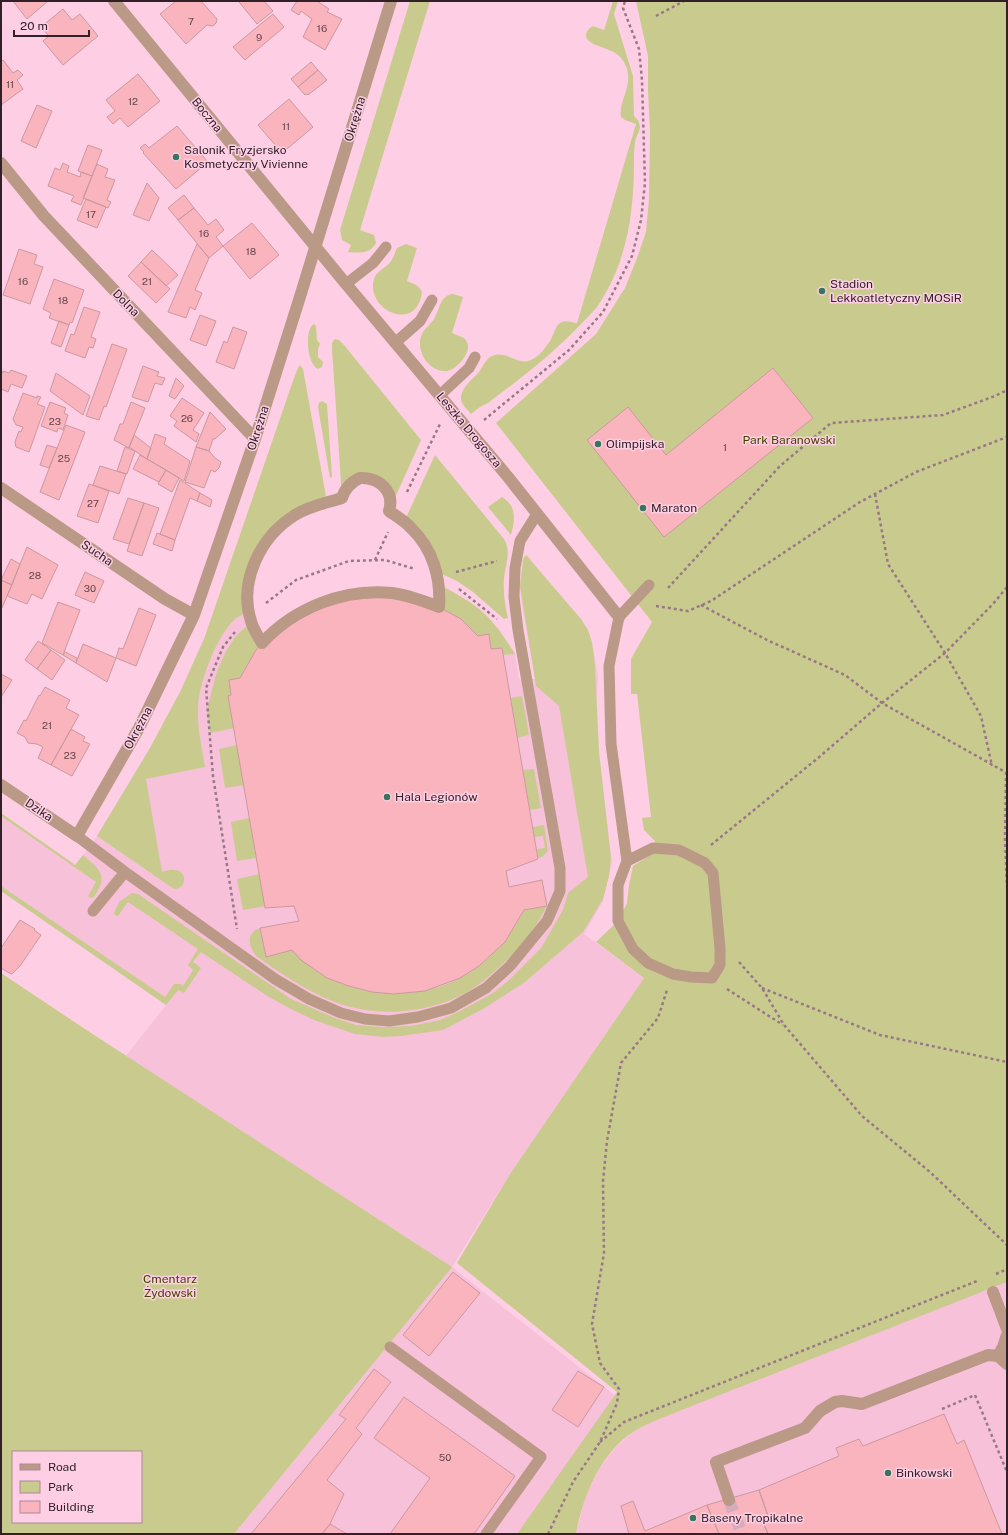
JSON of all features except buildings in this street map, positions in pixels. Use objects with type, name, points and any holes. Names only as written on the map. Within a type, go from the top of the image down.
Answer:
[{"type":"street","name":"Boczna","points":[[114,1],[316,247]]},
{"type":"street","name":"Okrężna","points":[[78,836],[139,728],[194,615],[255,439],[316,247],[391,1]]},
{"type":"street","name":"Dolna","points":[[1,163],[44,216],[255,439]]},
{"type":"street","name":"Leszka Drogosza","points":[[316,247],[440,395],[619,617]]},
{"type":"street","points":[[360,478],[368,478],[379,482],[386,489],[389,494],[389,511],[410,526],[424,542],[431,556],[437,577],[440,590],[439,607],[415,598],[392,594],[368,593],[347,595],[315,605],[283,622],[262,643],[251,622],[248,589],[251,573],[255,562],[270,535],[296,514],[342,498],[344,491],[354,481],[360,478]]},
{"type":"street","name":"Sucha","points":[[1,488],[165,599],[194,615]]},
{"type":"street","name":"Dzika","points":[[1,785],[78,836]]},
{"type":"street","points":[[993,1292],[1007,1329]]},
{"type":"street","points":[[729,1500],[716,1462],[805,1428],[820,1411],[835,1402],[842,1401],[862,1404],[908,1387],[972,1360],[988,1355],[1002,1360],[1003,1347],[1007,1335]]},
{"type":"lane","points":[[346,284],[373,263],[386,247]]},
{"type":"lane","points":[[395,343],[420,321],[432,300]]},
{"type":"lane","points":[[440,395],[469,368],[475,357]]},
{"type":"lane","points":[[78,836],[125,872],[275,979],[309,999],[341,1013],[365,1019],[389,1020],[418,1017],[451,1008],[486,988],[510,966],[547,921],[560,891],[560,868],[520,640],[514,597],[515,568],[520,541],[537,514]]},
{"type":"lane","points":[[627,862],[653,848],[679,850],[705,863],[713,873],[720,948],[720,965],[712,978],[673,974],[648,963],[633,948],[618,921],[618,885],[627,862],[611,744],[609,666],[619,617],[649,585]]},
{"type":"lane","points":[[93,911],[125,872]]},
{"type":"lane","points":[[390,1347],[541,1457],[486,1534]]},
{"type":"path","points":[[470,432],[569,350],[603,312],[632,256],[641,220],[645,175],[640,57],[639,49],[623,8],[625,1]]},
{"type":"path","points":[[656,16],[684,1]]},
{"type":"path","points":[[664,593],[780,466],[831,423],[942,415],[995,396],[1007,390]]},
{"type":"path","points":[[375,560],[448,406]]},
{"type":"path","points":[[659,599],[654,606],[688,611],[712,601],[860,502],[916,472],[1007,437]]},
{"type":"path","points":[[875,494],[888,564],[946,653],[981,716],[992,766]]},
{"type":"path","points":[[437,577],[518,556]]},
{"type":"path","points":[[241,954],[213,776],[206,688],[223,647],[250,615],[296,580],[349,561],[385,560],[437,577],[452,585],[491,614],[520,640]]},
{"type":"path","points":[[696,859],[720,836],[818,758],[882,703],[946,653],[993,604],[1007,587]]},
{"type":"path","points":[[701,605],[767,640],[845,675],[882,703],[1006,773],[1005,839],[1007,887]]},
{"type":"path","points":[[720,948],[738,960],[762,988],[784,1025],[862,1116],[930,1172],[1007,1245]]},
{"type":"path","points":[[548,1534],[573,1482],[600,1442],[617,1403],[619,1389],[600,1364],[592,1324],[604,1253],[603,1181],[607,1140],[621,1063],[658,1018],[673,974]]},
{"type":"path","points":[[762,988],[880,1035],[1007,1062]]},
{"type":"path","points":[[740,997],[784,1025]]},
{"type":"path","points":[[992,1275],[1007,1269]]},
{"type":"path","points":[[600,1442],[624,1422],[978,1281]]},
{"type":"path","points":[[942,1409],[975,1395],[1007,1472]]},
{"type":"shaded area","points":[[525,556],[528,556],[592,642],[598,676],[595,733],[612,862],[603,901],[584,934],[644,978],[510,1174],[452,1267],[617,1397],[519,1534],[234,1534],[451,1267],[126,1056],[166,1005],[1,891],[1,813],[76,865],[97,836],[150,748],[181,690],[213,617],[249,611],[262,643],[439,607],[461,619],[478,636],[489,634],[502,648],[503,655],[515,654],[519,679],[535,679],[520,586]]},
{"type":"shaded area","points":[[1007,1282],[1007,1534],[576,1534],[586,1495],[600,1468],[615,1448],[633,1432],[657,1419]]},
{"type":"green space","points":[[410,1],[430,1],[360,230],[374,235],[376,243],[374,247],[368,251],[348,252],[351,245],[342,240],[340,230]]},
{"type":"green space","points":[[613,1],[618,1],[614,14],[633,76],[634,116],[638,120],[640,127],[635,145],[634,181],[630,219],[622,255],[607,290],[597,307],[589,316],[570,336],[536,366],[488,403],[471,414],[461,400],[462,392],[489,358],[495,355],[505,355],[519,360],[528,361],[536,357],[544,349],[550,341],[556,327],[560,323],[566,321],[577,323],[636,124],[621,117],[622,104],[628,84],[627,70],[624,62],[617,54],[593,44],[586,37],[589,29],[593,26],[604,30]]},
{"type":"green space","name":"Park Baranowski","points":[[636,1],[1007,1],[1007,1282],[642,1427],[621,1441],[602,1464],[588,1491],[576,1534],[517,1534],[617,1392],[457,1263],[510,1174],[644,978],[596,942],[618,921],[627,903],[633,866],[654,853],[655,841],[644,830],[642,818],[651,817],[637,694],[631,694],[631,659],[652,622],[496,423],[596,334],[625,288],[646,232],[649,199],[650,131],[648,56]]},
{"type":"green space","points":[[406,244],[417,248],[407,281],[418,286],[422,292],[418,305],[411,312],[402,315],[393,313],[384,308],[377,300],[373,290],[375,276],[391,261],[397,248]]},
{"type":"green space","points":[[453,294],[463,297],[452,333],[465,339],[468,344],[468,350],[456,367],[448,371],[444,371],[432,367],[424,358],[421,352],[420,340],[423,332],[434,319],[445,297]]},
{"type":"green space","points":[[314,324],[316,326],[317,340],[320,344],[318,349],[318,357],[323,362],[322,367],[318,369],[311,361],[308,346],[309,332]]},
{"type":"green space","points":[[335,339],[339,340],[344,345],[421,440],[389,511],[390,502],[368,478],[342,498],[332,349],[332,343]]},
{"type":"green space","points":[[300,365],[303,369],[327,502],[296,514],[255,562],[249,611],[237,617],[227,628],[209,662],[201,687],[198,723],[205,767],[146,779],[162,872],[168,870],[179,871],[184,876],[181,886],[174,889],[97,836],[150,748],[181,690],[204,639],[295,375]]},
{"type":"green space","points":[[322,401],[327,404],[332,477],[330,478],[318,407],[319,403]]},
{"type":"green space","points":[[435,455],[504,539],[508,549],[504,589],[508,618],[504,619],[473,592],[457,581],[437,572],[404,522]]},
{"type":"green space","points":[[502,497],[510,505],[514,514],[511,535],[488,507]]},
{"type":"green space","points":[[526,555],[581,619],[588,630],[592,642],[595,666],[599,751],[611,858],[609,876],[603,899],[583,932],[525,982],[483,1009],[443,1030],[383,1037],[355,1034],[314,1020],[289,1008],[269,997],[201,952],[193,962],[201,968],[184,993],[178,990],[166,1005],[1,891],[1,886],[165,997],[174,984],[180,984],[183,986],[193,970],[188,965],[198,949],[128,902],[118,916],[115,915],[114,913],[119,902],[132,893],[138,894],[291,999],[335,1018],[356,1025],[382,1027],[411,1026],[440,1020],[493,993],[508,981],[541,948],[563,910],[568,893],[588,877],[559,706],[536,686],[520,586],[523,559]]},
{"type":"green space","points":[[439,584],[465,599],[484,613],[500,631],[515,654],[503,655],[502,648],[491,649],[489,634],[478,636],[461,619],[439,607]]},
{"type":"green space","points":[[251,622],[262,643],[256,650],[240,678],[229,680],[231,695],[228,696],[234,728],[210,733],[207,710],[216,674],[225,653],[235,637]]},
{"type":"green space","points":[[522,696],[529,735],[517,738],[510,698]]},
{"type":"green space","points":[[237,745],[244,785],[225,788],[219,749]]},
{"type":"green space","points":[[534,769],[541,808],[530,810],[523,770]]},
{"type":"green space","points":[[1,813],[75,865],[83,855],[89,860],[98,869],[101,878],[101,884],[94,897],[90,898],[88,896],[96,882],[1,816]]},
{"type":"green space","points":[[249,818],[256,858],[237,861],[231,822]]},
{"type":"green space","points":[[544,825],[548,851],[542,857],[538,858],[537,849],[545,848],[543,836],[534,837],[533,827]]},
{"type":"green space","points":[[259,874],[265,906],[243,910],[237,879]]},
{"type":"green space","points":[[547,906],[520,947],[481,983],[459,997],[451,1000],[421,1009],[406,1011],[391,1012],[361,1009],[346,1006],[322,997],[283,975],[256,956],[250,944],[250,936],[255,930],[260,928],[266,957],[292,950],[304,962],[328,978],[366,990],[386,993],[405,993],[444,985],[462,977],[479,966],[493,954],[515,926],[524,910]]},
{"type":"green space","name":"Cmentarz Żydowski","points":[[1,973],[452,1267],[234,1534],[1,1534]]},
{"type":"tunnel","points":[[729,1500],[742,1534]]},
{"type":"place","name":"Salonik Fryzjersko Kosmetyczny Vivienne","points":[[176,157]]},
{"type":"place","name":"Stadion Lekkoatletyczny MOSiR","points":[[822,291]]},
{"type":"place","name":"Olimpijska","points":[[598,444]]},
{"type":"place","name":"Maraton","points":[[643,508]]},
{"type":"place","name":"Hala Legionów","points":[[387,797]]},
{"type":"place","name":"Binkowski","points":[[888,1473]]},
{"type":"place","name":"Baseny Tropikalne","points":[[693,1518]]}]
